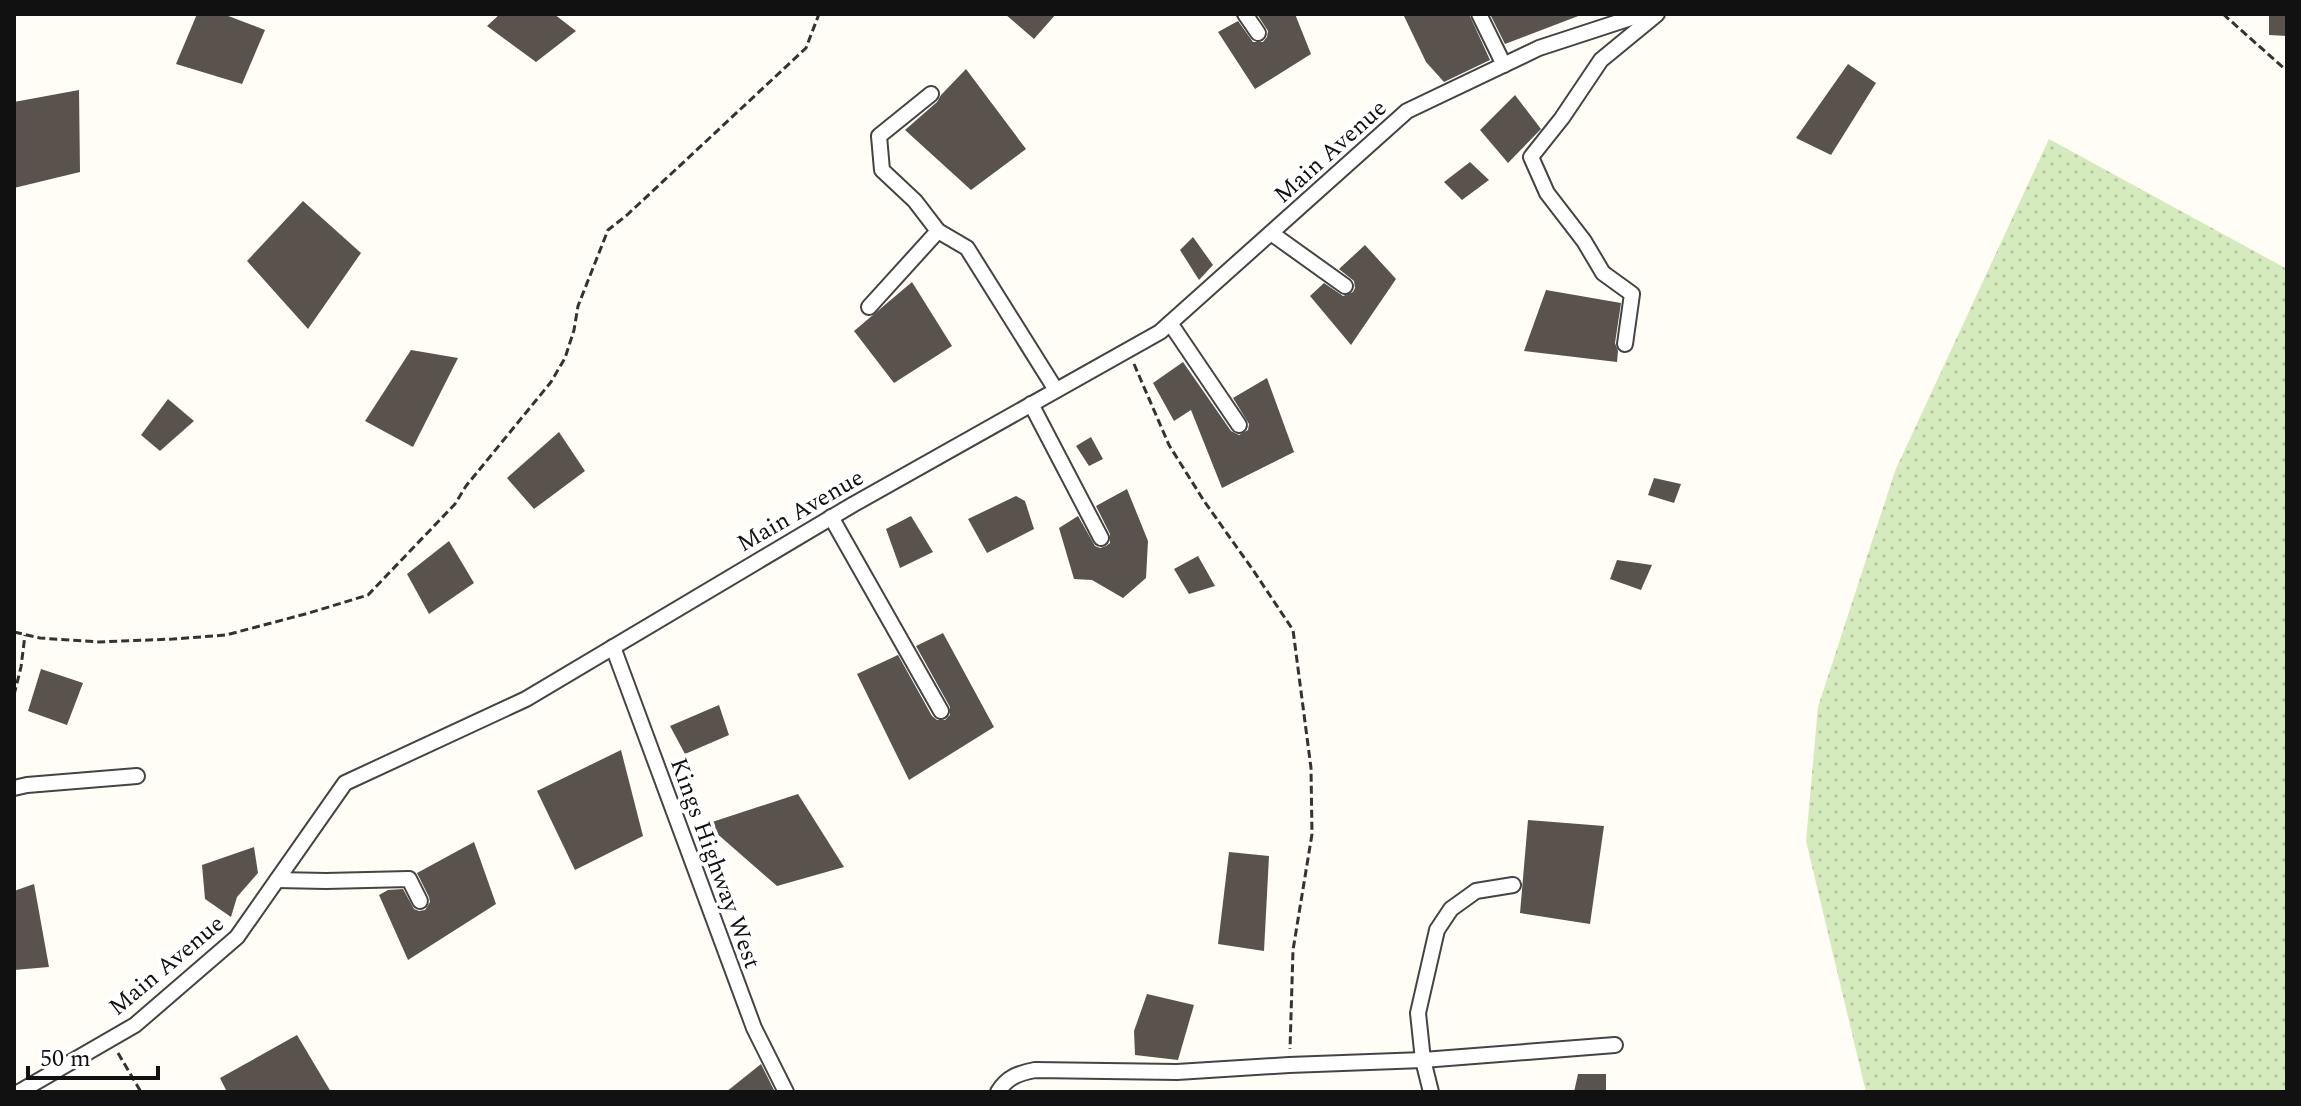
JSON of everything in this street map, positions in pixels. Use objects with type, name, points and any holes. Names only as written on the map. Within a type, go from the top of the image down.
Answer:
[{"type":"street","points":[[1245,14],[1258,33]]},
{"type":"street","points":[[1479,14],[1504,65]]},
{"type":"street","name":"Main Avenue","points":[[19,1092],[135,1025],[237,937],[345,783],[526,699],[831,517],[1160,332],[1407,111],[1539,48],[1643,14]]},
{"type":"street","points":[[1625,344],[1632,294],[1603,273],[1584,241],[1547,193],[1531,157],[1601,60],[1657,14]]},
{"type":"street","points":[[931,94],[879,136],[882,170],[915,201],[938,231],[967,248],[1056,390]]},
{"type":"street","points":[[869,307],[938,231]]},
{"type":"street","points":[[1271,233],[1345,286]]},
{"type":"street","points":[[1170,323],[1239,425]]},
{"type":"street","points":[[1031,404],[1101,538]]},
{"type":"street","points":[[831,517],[941,711]]},
{"type":"street","name":"Kings Highway West","points":[[613,647],[754,1028],[786,1092]]},
{"type":"street","points":[[14,788],[137,776]]},
{"type":"street","points":[[277,880],[409,879],[420,901]]},
{"type":"street","points":[[1431,1092],[1423,1060],[1418,1013],[1437,930],[1451,909],[1476,891],[1513,885]]},
{"type":"street","points":[[998,1092],[1003,1083],[1017,1073],[1035,1070],[1177,1072],[1423,1060],[1615,1045]]},
{"type":"path","points":[[14,632],[40,638],[99,642],[226,635],[368,595],[455,504],[466,486],[551,382],[565,358],[578,306],[608,230],[806,48],[819,14]]},
{"type":"path","points":[[2223,14],[2287,71]]},
{"type":"path","points":[[1128,350],[1169,445],[1293,630],[1311,768],[1312,834],[1293,950],[1289,1065]]},
{"type":"path","points":[[14,695],[25,635]]},
{"type":"path","points":[[110,1039],[141,1092]]},
{"type":"green space","points":[[2049,139],[2287,269],[2287,1092],[1866,1092],[1806,841],[1818,707],[1895,471]]},
{"type":"building","points":[[197,14],[223,14],[265,30],[242,84],[176,64]]},
{"type":"building","points":[[500,14],[554,14],[576,31],[536,62],[487,26]]},
{"type":"building","points":[[1005,14],[1056,14],[1034,39]]},
{"type":"building","points":[[1257,14],[1295,14],[1311,54],[1255,89],[1218,32],[1238,21],[1253,42],[1263,42],[1268,31]]},
{"type":"building","points":[[1403,14],[1469,14],[1490,60],[1444,82],[1426,62]]},
{"type":"building","points":[[1490,14],[1580,14],[1581,15],[1505,44]]},
{"type":"building","points":[[2269,14],[2287,14],[2287,36],[2269,35]]},
{"type":"building","points":[[1848,64],[1876,83],[1831,155],[1796,138]]},
{"type":"building","points":[[966,69],[1026,149],[971,190],[905,130],[937,102]]},
{"type":"building","points":[[79,90],[80,172],[14,188],[14,102]]},
{"type":"building","points":[[1515,95],[1541,129],[1508,163],[1480,130]]},
{"type":"building","points":[[1470,162],[1489,180],[1462,200],[1444,182]]},
{"type":"building","points":[[303,201],[361,253],[308,329],[247,261]]},
{"type":"building","points":[[1193,237],[1213,265],[1199,280],[1180,250]]},
{"type":"building","points":[[1365,245],[1396,279],[1351,345],[1310,296],[1324,283],[1343,296],[1353,292],[1354,281],[1339,269]]},
{"type":"building","points":[[912,282],[952,346],[894,383],[854,331]]},
{"type":"building","points":[[1546,290],[1621,303],[1615,343],[1617,362],[1524,351]]},
{"type":"building","points":[[411,350],[458,358],[413,447],[365,421]]},
{"type":"building","points":[[1183,362],[1231,431],[1239,435],[1248,430],[1249,424],[1233,398],[1267,378],[1294,452],[1222,488],[1191,410],[1174,421],[1153,383]]},
{"type":"building","points":[[168,399],[194,421],[160,451],[141,435]]},
{"type":"building","points":[[559,432],[585,471],[534,509],[507,478]]},
{"type":"building","points":[[1091,437],[1103,459],[1089,466],[1076,446]]},
{"type":"building","points":[[1654,478],[1681,484],[1674,503],[1648,495]]},
{"type":"building","points":[[1127,489],[1148,541],[1146,578],[1123,598],[1092,580],[1074,579],[1059,528],[1078,516],[1095,546],[1106,546],[1110,543],[1110,534],[1096,506]]},
{"type":"building","points":[[1016,496],[1025,501],[1034,529],[987,553],[968,519]]},
{"type":"building","points":[[911,516],[933,552],[900,568],[886,529]]},
{"type":"building","points":[[449,541],[474,583],[429,614],[407,574]]},
{"type":"building","points":[[1198,556],[1215,586],[1189,594],[1174,569]]},
{"type":"building","points":[[1617,560],[1652,565],[1641,590],[1610,579]]},
{"type":"building","points":[[943,633],[994,727],[909,780],[857,674],[898,655],[932,716],[945,720],[950,715],[950,707],[916,646]]},
{"type":"building","points":[[41,669],[83,683],[67,725],[28,711]]},
{"type":"building","points":[[719,705],[729,735],[685,754],[670,726]]},
{"type":"building","points":[[621,750],[643,836],[575,870],[537,791]]},
{"type":"building","points":[[798,794],[844,867],[777,886],[706,824]]},
{"type":"building","points":[[1528,820],[1604,826],[1590,924],[1520,913]]},
{"type":"building","points":[[474,842],[496,904],[408,960],[379,895],[388,890],[403,889],[414,909],[425,910],[430,902],[429,897],[417,873]]},
{"type":"building","points":[[254,847],[258,873],[237,897],[231,917],[205,899],[202,865]]},
{"type":"building","points":[[1229,852],[1269,856],[1264,951],[1218,944]]},
{"type":"building","points":[[34,884],[49,967],[14,970],[14,891]]},
{"type":"building","points":[[1147,994],[1194,1005],[1178,1060],[1135,1055],[1134,1031]]},
{"type":"building","points":[[297,1035],[331,1092],[227,1092],[220,1078]]},
{"type":"building","points":[[761,1064],[775,1092],[726,1092]]},
{"type":"building","points":[[1578,1074],[1606,1074],[1606,1092],[1574,1092]]}]
